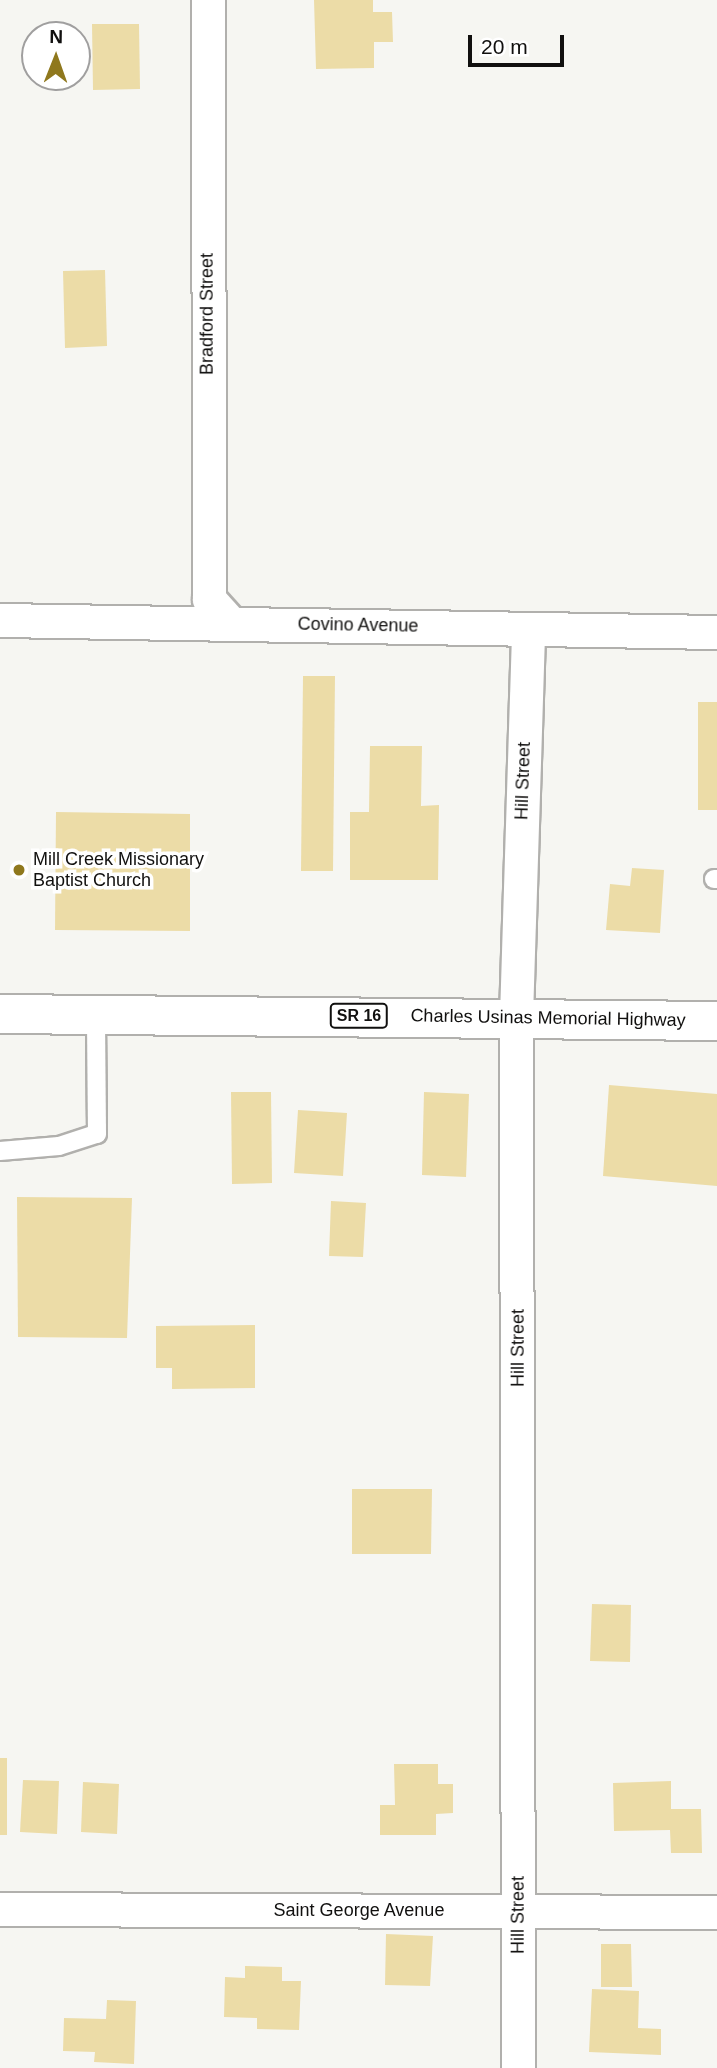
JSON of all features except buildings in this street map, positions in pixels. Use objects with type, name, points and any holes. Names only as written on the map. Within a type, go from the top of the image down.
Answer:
[{"type":"highway","name":"Charles Usinas Memorial Highway","points":[[0,1014],[516,1016],[717,1021]]},
{"type":"street","name":"Bradford Street","points":[[208,0],[209,598],[228,620]]},
{"type":"street","name":"Covino Avenue","points":[[0,620],[228,620],[717,632]]},
{"type":"street","name":"Hill Street","points":[[518,2068],[516,1016],[528,629]]},
{"type":"street","name":"Saint George Avenue","points":[[0,1909],[717,1912]]},
{"type":"lane","points":[[0,1152],[60,1146],[97,1134],[96,1014]]},
{"type":"place","name":"Mill Creek Missionary Baptist Church","points":[[19,870]]}]
